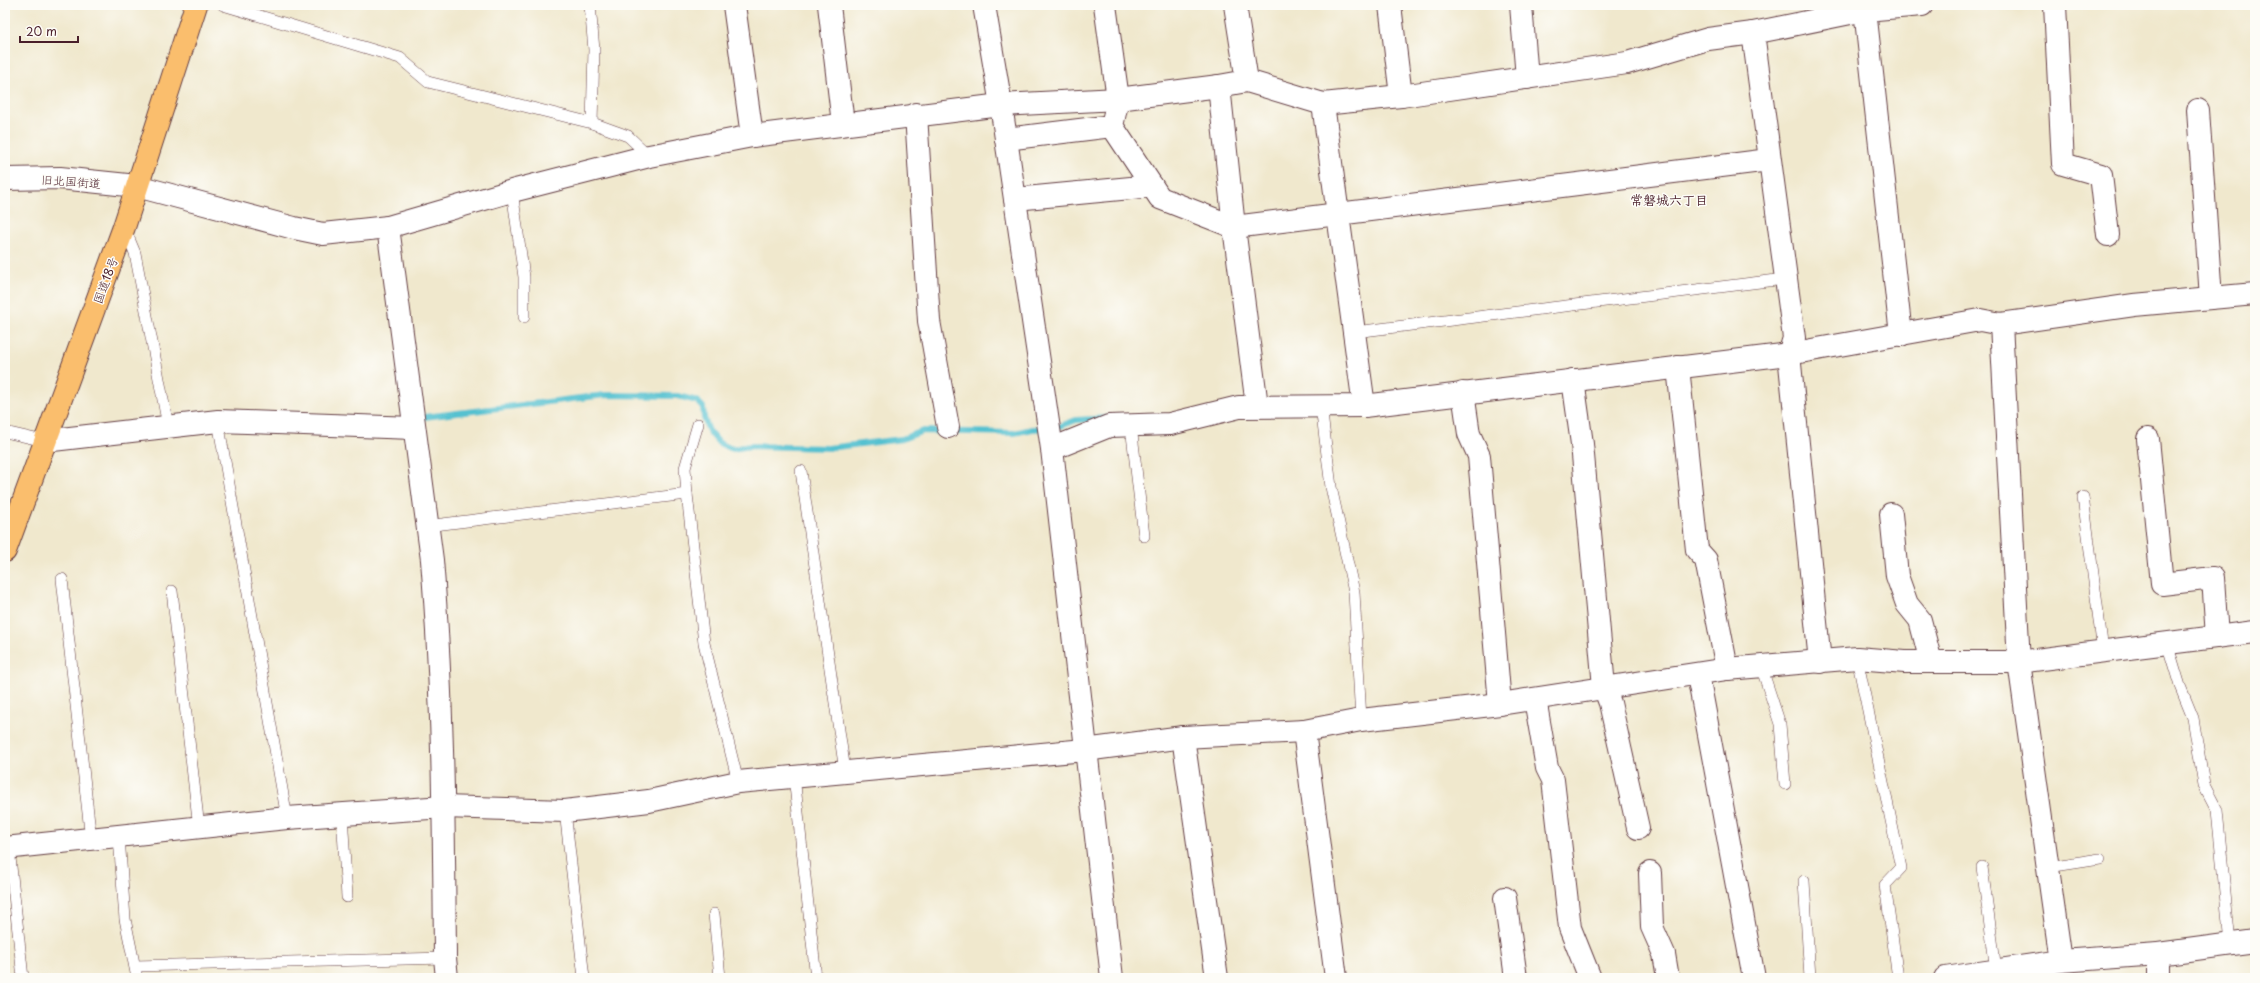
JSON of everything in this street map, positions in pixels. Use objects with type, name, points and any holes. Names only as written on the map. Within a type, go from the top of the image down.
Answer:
[{"type":"highway","name":"国道18号","points":[[5,551],[44,441],[124,227],[196,5]]},
{"type":"street","points":[[734,5],[752,136]]},
{"type":"street","points":[[829,5],[842,124]]},
{"type":"street","points":[[984,5],[1001,104],[1052,449],[1112,978]]},
{"type":"street","points":[[1105,5],[1118,99],[1112,126],[1160,198],[1234,227],[1338,216],[1769,160]]},
{"type":"street","points":[[1235,5],[1247,81],[1323,104],[1401,96],[1627,63],[1708,40],[1753,33],[1865,10],[1922,5]]},
{"type":"street","points":[[1390,5],[1401,96]]},
{"type":"street","points":[[1522,5],[1527,78]]},
{"type":"street","points":[[2055,5],[2063,164],[2101,175],[2108,235]]},
{"type":"street","points":[[1865,10],[1901,334]]},
{"type":"street","points":[[1753,33],[1794,338],[1789,354],[1820,662]]},
{"type":"street","name":"旧北国街道","points":[[5,179],[60,178],[137,186],[323,234],[388,227],[512,190],[649,156],[752,136],[1001,104],[1118,99],[1247,81]]},
{"type":"street","points":[[1219,86],[1234,227],[1257,406]]},
{"type":"street","points":[[1323,104],[1364,406]]},
{"type":"street","points":[[2198,110],[2211,298]]},
{"type":"street","points":[[916,114],[929,320],[948,427]]},
{"type":"street","points":[[1006,139],[1112,126]]},
{"type":"street","points":[[1015,199],[1152,186]]},
{"type":"street","points":[[388,227],[413,428],[432,560],[444,807],[446,968]]},
{"type":"street","points":[[1052,449],[1109,426],[1170,424],[1239,407],[1364,406],[1789,354],[1980,320],[2001,324],[2134,305],[2255,294]]},
{"type":"street","points":[[2001,324],[2019,662],[2061,961]]},
{"type":"street","points":[[1678,367],[1697,550],[1706,560],[1727,669]]},
{"type":"street","points":[[1573,380],[1582,444],[1604,687],[1610,703],[1638,828]]},
{"type":"street","points":[[1463,393],[1469,434],[1479,456],[1500,704]]},
{"type":"street","points":[[44,441],[218,421],[413,428]]},
{"type":"street","points":[[2148,439],[2162,584],[2213,578],[2217,637]]},
{"type":"street","points":[[1891,514],[1897,576],[1907,604],[1920,620],[1931,662]]},
{"type":"street","points":[[7,848],[287,818],[444,807],[565,811],[649,800],[738,782],[1085,750],[1182,737],[1304,731],[1361,720],[1500,704],[1727,669],[1857,658],[1905,662],[2019,662],[2255,632]]},
{"type":"street","points":[[1698,674],[1754,978]]},
{"type":"street","points":[[1535,699],[1547,768],[1553,780],[1570,928],[1590,978]]},
{"type":"street","points":[[1304,731],[1336,978]]},
{"type":"street","points":[[1182,737],[1217,978]]},
{"type":"street","points":[[1650,873],[1652,927],[1664,954],[1668,978]]},
{"type":"street","points":[[1505,898],[1516,978]]},
{"type":"street","points":[[1945,978],[2061,961],[2158,954],[2255,941]]},
{"type":"street","points":[[2158,954],[2158,978]]},
{"type":"lane","points":[[223,5],[400,58],[428,82],[592,123],[628,136],[649,156]]},
{"type":"lane","points":[[590,5],[594,50],[592,123]]},
{"type":"lane","points":[[512,190],[524,277],[524,318]]},
{"type":"lane","points":[[124,227],[135,254],[168,426]]},
{"type":"lane","points":[[1355,332],[1786,279]]},
{"type":"lane","points":[[1321,406],[1332,487],[1354,592],[1361,720]]},
{"type":"lane","points":[[218,421],[287,818]]},
{"type":"lane","points":[[698,424],[686,468],[687,494],[704,643],[738,782]]},
{"type":"lane","points":[[1131,426],[1144,536]]},
{"type":"lane","points":[[5,432],[44,441]]},
{"type":"lane","points":[[801,471],[845,771]]},
{"type":"lane","points":[[426,526],[687,494]]},
{"type":"lane","points":[[2083,497],[2103,651]]},
{"type":"lane","points":[[62,579],[91,840]]},
{"type":"lane","points":[[172,591],[200,828]]},
{"type":"lane","points":[[2167,643],[2180,686],[2193,718],[2204,784],[2217,810],[2230,944]]},
{"type":"lane","points":[[1857,658],[1901,868],[1885,885],[1898,978]]},
{"type":"lane","points":[[1762,666],[1780,724],[1785,784]]},
{"type":"lane","points":[[794,776],[816,978]]},
{"type":"lane","points":[[565,811],[584,978]]},
{"type":"lane","points":[[342,814],[347,897]]},
{"type":"lane","points":[[119,837],[125,919],[137,978]]},
{"type":"lane","points":[[7,848],[23,978]]},
{"type":"lane","points":[[2048,867],[2100,859]]},
{"type":"lane","points":[[1982,867],[1996,970]]},
{"type":"lane","points":[[1804,881],[1810,978]]},
{"type":"lane","points":[[714,914],[720,978]]},
{"type":"lane","points":[[135,966],[446,968]]},
{"type":"waterway","points":[[416,418],[605,395],[678,396],[697,401],[703,407],[704,418],[709,431],[719,443],[732,449],[750,446],[828,448],[902,439],[923,431],[1014,433],[1032,429],[1058,427],[1076,420],[1108,418]]},
{"type":"district","name":"常磐城六丁目","points":[[1669,199]]}]
